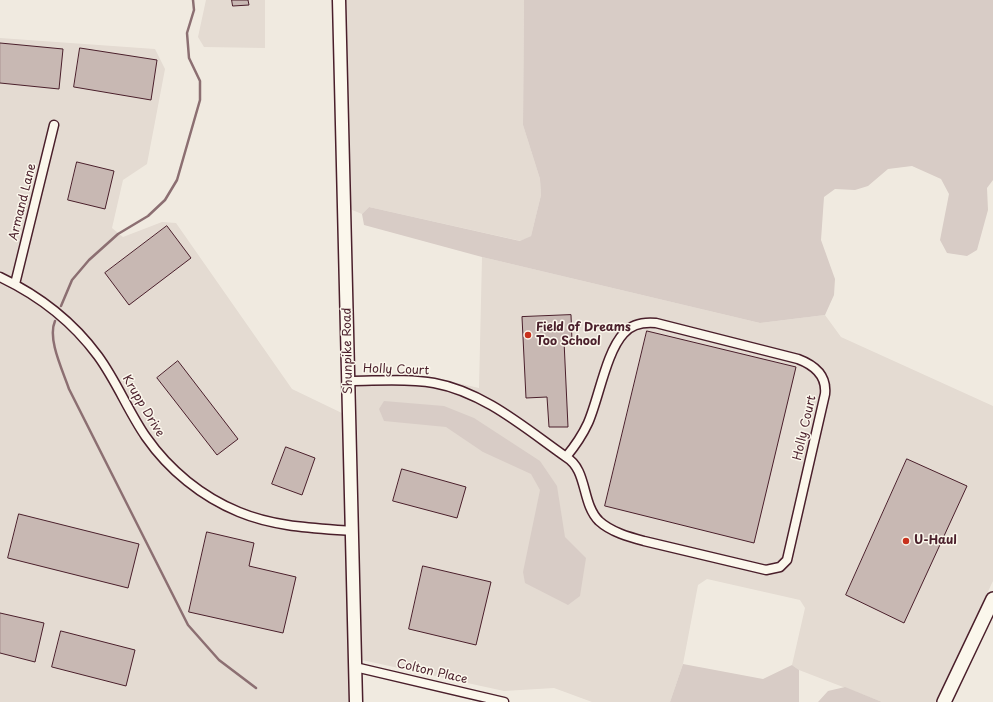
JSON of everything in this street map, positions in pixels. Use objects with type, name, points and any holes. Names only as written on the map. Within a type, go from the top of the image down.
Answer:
[{"type":"main road","points":[[944,702],[993,599]]},
{"type":"street","name":"Shunpike Road","points":[[339,0],[356,702]]},
{"type":"street","name":"Armand Lane","points":[[15,284],[54,125]]},
{"type":"street","name":"Krupp Drive","points":[[0,277],[15,284],[52,308],[90,346],[107,369],[146,437],[174,470],[195,487],[228,507],[258,518],[289,525],[352,531]]},
{"type":"street","name":"Holly Court","points":[[349,381],[423,382],[453,388],[484,402],[577,466],[588,501],[594,514],[604,525],[613,530],[644,541],[759,569],[775,569],[784,564],[787,560],[825,394],[824,380],[814,367],[798,358],[656,323],[639,324],[625,331],[615,346],[588,423],[578,441],[566,457]]},
{"type":"street","name":"Colton Place","points":[[355,666],[504,702]]},
{"type":"shaded area","points":[[206,0],[265,0],[265,48],[204,47],[198,37]]},
{"type":"shaded area","points":[[335,0],[524,0],[523,125],[540,179],[541,195],[531,236],[521,241],[369,207],[362,214],[340,205]]},
{"type":"shaded area","points":[[524,0],[993,0],[993,180],[987,188],[988,210],[977,250],[967,256],[947,253],[940,240],[949,194],[941,179],[912,166],[888,169],[868,186],[855,190],[835,189],[824,197],[821,240],[835,279],[834,295],[825,315],[760,323],[482,257],[364,225],[362,214],[369,207],[520,241],[531,236],[541,195],[540,179],[523,125]]},
{"type":"shaded area","points":[[0,38],[155,49],[165,69],[147,164],[123,180],[112,228],[123,237],[162,222],[176,223],[292,389],[346,415],[350,702],[0,702]]},
{"type":"shaded area","points":[[482,257],[760,323],[825,315],[841,337],[993,406],[993,581],[935,702],[882,702],[799,670],[792,665],[805,608],[800,600],[707,579],[698,585],[683,664],[670,702],[592,702],[554,688],[504,691],[362,660],[356,375],[427,376],[479,388]]},
{"type":"shaded area","points":[[384,401],[444,406],[474,418],[540,461],[557,486],[565,537],[586,558],[580,596],[568,605],[525,583],[523,572],[540,490],[531,474],[483,452],[446,427],[384,421],[379,409]]},
{"type":"shaded area","points":[[683,664],[763,679],[792,665],[799,670],[799,702],[670,702]]},
{"type":"shaded area","points":[[845,687],[882,702],[818,702],[828,691]]},
{"type":"building","points":[[232,0],[248,0],[249,5],[233,6]]},
{"type":"building","points":[[0,43],[63,49],[59,89],[0,83]]},
{"type":"building","points":[[80,48],[157,60],[151,100],[74,87]]},
{"type":"building","points":[[77,162],[114,171],[105,209],[68,200]]},
{"type":"building","points":[[167,226],[191,258],[129,305],[105,273]]},
{"type":"building","points":[[571,315],[572,341],[564,341],[568,427],[549,427],[547,397],[526,398],[522,317]]},
{"type":"building","points":[[647,331],[796,367],[754,543],[605,506]]},
{"type":"building","points":[[178,361],[238,439],[217,455],[157,378]]},
{"type":"building","points":[[286,447],[315,458],[302,495],[272,484]]},
{"type":"building","name":"U-Haul","points":[[907,459],[967,486],[904,623],[846,595]]},
{"type":"building","points":[[402,469],[466,487],[457,518],[393,501]]},
{"type":"building","points":[[19,514],[139,544],[128,588],[8,558]]},
{"type":"building","points":[[207,532],[254,543],[249,566],[296,577],[283,633],[189,612]]},
{"type":"building","points":[[423,566],[491,582],[476,645],[409,629]]},
{"type":"building","points":[[0,613],[44,623],[35,662],[0,653]]},
{"type":"building","points":[[61,631],[135,650],[126,686],[52,667]]},
{"type":"waterway","points":[[61,306],[72,280],[89,260],[118,234],[148,216],[165,200],[177,180],[200,100],[200,81],[189,58],[187,33],[194,10],[193,0]]},
{"type":"waterway","points":[[55,321],[53,328],[54,346],[69,389],[188,625],[219,660],[256,688]]},
{"type":"place","name":"Field of Dreams Too School","points":[[528,335]]},
{"type":"place","name":"U-Haul","points":[[906,541]]}]
